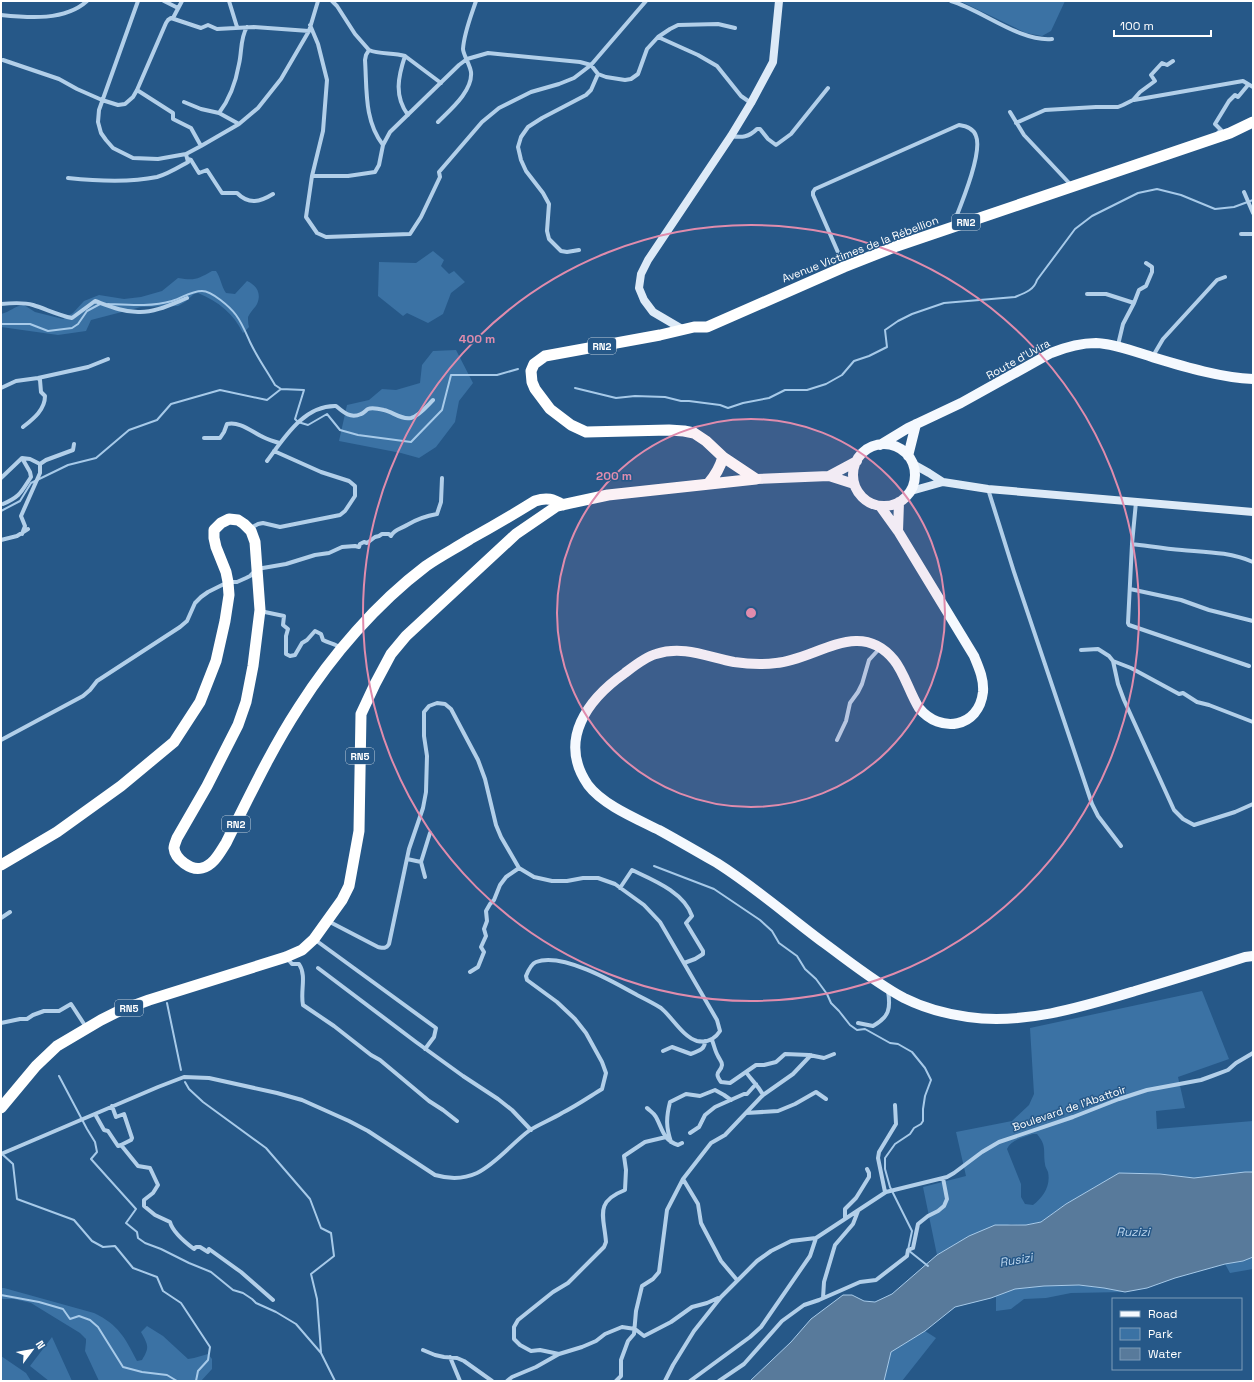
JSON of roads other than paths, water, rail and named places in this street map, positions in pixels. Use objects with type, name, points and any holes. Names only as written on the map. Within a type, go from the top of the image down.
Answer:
[{"type":"highway","name":"Avenue Victimes de la Rébellion","points":[[756,479],[723,457],[703,439],[684,431],[632,430],[586,432],[571,426],[550,409],[535,389],[532,382],[531,371],[534,364],[545,356],[660,335],[682,329],[707,326],[844,267],[897,246],[1230,132],[1253,122]]},
{"type":"highway","points":[[708,484],[721,465],[723,457]]},
{"type":"highway","points":[[563,505],[608,495],[756,479]]},
{"type":"highway","name":"RN2","points":[[249,529],[255,542],[260,610],[253,666],[246,702],[238,726],[207,786],[177,838],[174,848],[177,856],[192,868],[202,868],[210,864],[218,857],[272,752],[298,708],[312,687],[342,649],[384,602],[436,560],[535,501],[550,499],[563,505]]},
{"type":"highway","name":"RN5","points":[[1,1108],[36,1066],[57,1046],[87,1028],[119,1011],[286,957],[302,950],[314,939],[328,921],[349,886],[359,831],[361,714],[391,654],[422,620],[516,534],[557,506],[563,505]]},
{"type":"highway","points":[[1,865],[57,832],[121,786],[174,742],[200,702],[216,661],[225,621],[228,582],[214,538],[214,530],[221,523],[229,519],[238,520],[249,529]]},
{"type":"main road","name":"Route d'Uvira","points":[[880,445],[916,424],[961,403],[1051,353],[1067,347],[1083,344],[1094,343],[1118,346],[1152,357],[1210,372],[1253,379]]},
{"type":"main road","points":[[857,460],[853,474],[854,484],[868,502],[880,506],[891,506],[899,502],[906,497],[911,490],[914,478],[910,460],[916,424]]},
{"type":"main road","points":[[829,476],[857,460],[867,450],[880,445],[896,447],[910,460]]},
{"type":"main road","points":[[756,479],[829,476],[854,484]]},
{"type":"main road","points":[[898,531],[899,502]]},
{"type":"main road","points":[[880,506],[898,531],[974,656],[981,673],[983,684],[983,693],[977,710],[968,719],[955,724],[948,725],[931,720],[919,708],[894,660],[880,647],[868,642],[845,641],[797,659],[779,663],[762,664],[732,662],[694,652],[682,651],[656,654],[637,664],[620,676],[602,692],[592,704],[576,731],[575,750],[579,766],[587,783],[594,792],[615,807],[717,863],[857,968],[888,989],[932,1010],[969,1017],[999,1019],[1074,1008],[1253,956]]},
{"type":"street","points":[[1,15],[25,17],[57,15],[73,10],[87,1]]},
{"type":"street","points":[[138,1],[102,100],[98,122],[101,133],[113,148],[133,158],[158,159],[186,154],[239,124],[258,108],[281,79],[309,31],[318,1]]},
{"type":"street","points":[[164,1],[178,8]]},
{"type":"street","points":[[3,60],[59,79],[102,100],[118,105],[125,104],[133,98],[168,20],[173,18],[182,1]]},
{"type":"street","points":[[229,1],[237,27]]},
{"type":"street","points":[[332,1],[337,6],[355,34],[369,50],[405,56],[441,83]]},
{"type":"street","points":[[438,122],[460,99],[470,83],[471,73],[468,59],[463,50],[467,26],[476,1]]},
{"type":"street","points":[[310,25],[318,44],[327,80],[323,131],[312,176],[306,217],[317,233],[326,237],[410,234],[424,210],[440,176],[439,172],[482,122],[499,108],[511,101],[531,92],[574,78],[591,65],[646,1]]},
{"type":"street","points":[[682,329],[653,312],[644,300],[639,288],[641,274],[648,260],[751,104],[773,62],[779,1]]},
{"type":"street","points":[[951,1],[1028,36],[1046,40],[1052,39]]},
{"type":"street","points":[[173,18],[201,28],[208,25],[217,29],[263,27],[309,31]]},
{"type":"street","points":[[312,176],[348,176],[375,172],[379,166],[382,145],[390,132],[459,65],[468,59],[488,53],[573,61],[591,65],[598,74],[606,77],[625,80],[635,77],[638,74],[647,49],[658,37],[678,25],[718,24],[735,28]]},
{"type":"street","points":[[219,113],[229,96],[240,64],[244,33],[247,27]]},
{"type":"street","points":[[658,37],[698,55],[716,66],[741,96],[751,104]]},
{"type":"street","points":[[369,50],[366,54],[365,60],[368,108],[377,138],[382,145]]},
{"type":"street","points":[[405,56],[400,69],[398,93],[403,108],[408,115]]},
{"type":"street","points":[[1133,100],[1140,92],[1155,81],[1151,75],[1162,64],[1167,64],[1173,61]]},
{"type":"street","points":[[579,250],[567,252],[561,251],[550,239],[547,231],[549,204],[543,193],[526,171],[521,160],[518,147],[521,137],[528,127],[586,95],[591,90],[598,74]]},
{"type":"street","points":[[1016,124],[1045,110],[1096,106],[1118,107],[1133,100],[1243,81],[1253,87]]},
{"type":"street","points":[[1207,140],[1222,130],[1215,124],[1229,101],[1235,95],[1238,97],[1248,85]]},
{"type":"street","points":[[731,136],[742,138],[750,135],[757,129],[760,129],[768,139],[776,145],[791,134],[828,88]]},
{"type":"street","points":[[137,90],[173,112],[172,119],[191,128],[201,146]]},
{"type":"street","points":[[184,102],[201,109],[219,113],[239,124]]},
{"type":"street","points":[[1010,112],[1016,124],[1032,144],[1072,186]]},
{"type":"street","points":[[844,267],[813,195],[815,189],[959,125],[965,126],[974,131],[977,137],[977,147],[972,174],[952,227]]},
{"type":"street","points":[[186,154],[188,159],[191,160],[200,173],[207,170],[222,193],[237,193],[241,197],[256,202],[273,194]]},
{"type":"street","points":[[68,178],[125,180],[158,176],[188,162],[188,159]]},
{"type":"street","points":[[1244,192],[1253,211]]},
{"type":"street","points":[[1242,234],[1253,234]]},
{"type":"street","points":[[1118,346],[1123,324],[1139,290],[1146,286],[1152,272],[1152,267],[1146,263]]},
{"type":"street","points":[[1152,357],[1163,339],[1217,280],[1226,277]]},
{"type":"street","points":[[1087,294],[1106,294],[1134,303]]},
{"type":"street","points":[[1,304],[32,304],[72,318],[95,301],[117,309],[138,312],[152,310],[187,298]]},
{"type":"street","points":[[1,388],[16,381],[38,378],[88,367],[108,360]]},
{"type":"street","points":[[23,427],[37,416],[45,400],[46,396],[41,392],[40,380],[38,378]]},
{"type":"street","points":[[267,460],[279,443],[298,422],[311,413],[331,406],[336,406],[345,414],[358,416],[363,414],[368,409],[372,409],[384,410],[402,417],[410,418],[416,416],[433,400]]},
{"type":"street","points":[[204,438],[220,438],[227,424],[229,423],[241,426],[262,437],[279,443]]},
{"type":"street","points":[[40,464],[46,460],[73,450],[74,444]]},
{"type":"street","points":[[249,529],[263,523],[280,528],[340,515],[345,511],[355,496],[355,486],[349,481],[321,472],[274,451]]},
{"type":"street","points":[[1,478],[22,458],[30,459],[40,464]]},
{"type":"street","points":[[3,504],[15,498],[23,491],[32,477],[22,458]]},
{"type":"street","points":[[910,460],[943,482]]},
{"type":"street","points":[[22,534],[25,526],[21,516],[40,473],[40,464]]},
{"type":"street","points":[[1,740],[83,696],[90,690],[97,680],[180,627],[187,621],[195,603],[200,597],[208,592],[228,582],[237,582],[246,578],[257,569],[286,564],[314,555],[329,553],[342,547],[359,547],[360,544],[364,542],[367,543],[382,534],[391,536],[398,528],[406,526],[416,519],[437,514],[441,502],[442,478]]},
{"type":"street","points":[[911,490],[943,482],[988,489],[1253,512]]},
{"type":"street","points":[[988,489],[1014,572],[1092,804],[1098,816],[1121,846]]},
{"type":"street","points":[[1136,502],[1132,544],[1128,623],[1131,627],[1249,666]]},
{"type":"street","points":[[1,540],[22,534],[28,529]]},
{"type":"street","points":[[1132,544],[1214,552],[1241,557],[1253,562]]},
{"type":"street","points":[[1130,589],[1181,600],[1209,610],[1253,621]]},
{"type":"street","points":[[260,610],[284,616],[283,625],[288,629],[286,636],[286,654],[290,656],[295,654],[302,643],[315,631],[321,634],[322,640],[330,644],[338,645],[342,649]]},
{"type":"street","points":[[837,740],[846,721],[850,703],[862,684],[869,660],[880,647]]},
{"type":"street","points":[[1081,650],[1098,649],[1109,656],[1113,661],[1118,684],[1124,700],[1174,810],[1183,819],[1194,825],[1235,812],[1253,804]]},
{"type":"street","points":[[1113,661],[1132,668],[1179,694],[1182,693],[1197,702],[1209,705],[1253,722]]},
{"type":"street","points":[[3,1153],[184,1077],[209,1078],[302,1100],[349,1121],[386,1142],[435,1175],[445,1178],[465,1177],[478,1173],[496,1160],[511,1145],[531,1130],[602,1089],[606,1073],[602,1062],[586,1033],[575,1019],[557,1002],[527,980],[526,976],[531,966],[535,962],[545,960],[562,962],[592,971],[661,1009],[688,1036],[696,1041],[712,1040],[720,1031],[717,1020],[660,922],[644,905],[614,884],[598,878],[552,881],[534,877],[519,868],[501,837],[496,825],[485,779],[478,760],[451,709],[445,704],[437,703],[429,706],[424,712],[424,736],[427,756],[424,808],[409,849],[391,937],[387,947],[378,947],[328,921]]},
{"type":"street","points":[[425,877],[421,862],[430,833]]},
{"type":"street","points":[[407,858],[421,862]]},
{"type":"street","points":[[470,972],[478,967],[484,952],[482,948],[486,936],[484,929],[487,921],[486,911],[494,900],[500,885],[506,876],[519,868]]},
{"type":"street","points":[[620,888],[632,870],[672,891],[684,903],[692,916],[686,922],[703,951],[703,954],[684,963]]},
{"type":"street","points":[[1,918],[10,912]]},
{"type":"street","points":[[314,939],[436,1028],[434,1037],[425,1049]]},
{"type":"street","points":[[286,957],[292,964],[299,964],[302,968],[303,1005],[380,1060],[429,1101],[444,1110],[457,1121]]},
{"type":"street","points":[[318,968],[425,1049],[498,1099],[512,1110],[531,1130]]},
{"type":"street","points":[[858,1023],[873,1026],[884,1018],[890,1007],[888,989]]},
{"type":"street","points":[[1,1023],[27,1019],[44,1011],[59,1011],[71,1004],[87,1028]]},
{"type":"street","points":[[712,1040],[722,1062],[722,1066],[717,1073],[721,1082],[730,1083],[756,1065],[776,1062],[785,1054],[811,1055],[824,1058],[834,1054]]},
{"type":"street","points":[[663,1051],[672,1047],[692,1054],[702,1050],[705,1041]]},
{"type":"street","name":"Boulevard de l'Abattoir","points":[[890,1191],[943,1178],[954,1173],[982,1152],[999,1142],[1147,1090],[1201,1080],[1228,1070],[1236,1063],[1253,1053]]},
{"type":"street","points":[[616,1381],[621,1376],[621,1360],[628,1341],[634,1334],[636,1311],[642,1286],[653,1279],[659,1272],[667,1210],[682,1179],[711,1143],[725,1135],[763,1095],[793,1074],[811,1055]]},
{"type":"street","points":[[746,1072],[763,1095]]},
{"type":"street","points":[[690,1133],[699,1127],[705,1115],[715,1107],[747,1094],[756,1084]]},
{"type":"street","points":[[671,1142],[668,1134],[666,1114],[670,1102],[686,1094],[700,1096],[715,1090],[731,1100]]},
{"type":"street","points":[[746,1113],[778,1111],[795,1104],[816,1092],[826,1099]]},
{"type":"street","points":[[665,1381],[694,1331],[721,1297],[757,1261],[783,1244],[791,1241],[816,1238],[890,1191],[878,1158],[879,1152],[896,1124],[894,1105]]},
{"type":"street","points":[[112,1106],[116,1117],[124,1114],[132,1138],[121,1145]]},
{"type":"street","points":[[647,1108],[656,1116],[666,1137],[671,1142],[678,1145],[682,1143]]},
{"type":"street","points":[[95,1114],[104,1130],[108,1131],[118,1146],[121,1145],[138,1166],[150,1168],[158,1185],[144,1200],[144,1206],[155,1215],[170,1222],[183,1240],[194,1249],[196,1247],[200,1247],[208,1252],[210,1249],[241,1272],[273,1300]]},
{"type":"street","points":[[559,1354],[540,1350],[531,1351],[520,1345],[514,1339],[514,1327],[518,1320],[540,1302],[568,1283],[604,1247],[606,1242],[602,1212],[606,1202],[613,1195],[625,1190],[626,1170],[624,1156],[645,1142],[666,1137]]},
{"type":"street","points":[[846,1218],[845,1209],[856,1198],[869,1177],[867,1169]]},
{"type":"street","points":[[719,1381],[744,1364],[773,1330],[793,1312],[804,1305],[860,1282],[876,1280],[907,1256],[908,1250],[913,1248],[918,1224],[944,1206],[947,1199],[943,1178]]},
{"type":"street","points":[[682,1179],[698,1204],[701,1223],[721,1261],[738,1280]]},
{"type":"street","points":[[823,1298],[824,1282],[835,1245],[854,1224],[858,1210]]},
{"type":"street","points":[[690,1381],[750,1337],[761,1327],[810,1256],[816,1238]]},
{"type":"street","points":[[507,1381],[512,1377],[536,1367],[559,1354],[582,1347],[605,1334],[622,1327],[635,1329],[644,1336],[671,1322],[692,1307],[721,1297]]},
{"type":"street","points":[[423,1350],[435,1355],[457,1358],[464,1361],[492,1381]]},
{"type":"street","points":[[450,1357],[460,1381]]},
{"type":"water","name":"Ruzizi","points":[[1253,1172],[1253,1257],[1243,1261],[1225,1264],[1175,1278],[1147,1288],[1125,1292],[1079,1285],[1044,1286],[1015,1289],[991,1298],[955,1307],[925,1331],[891,1352],[884,1381],[750,1381],[791,1342],[811,1319],[843,1295],[852,1295],[864,1301],[875,1302],[892,1294],[937,1255],[969,1236],[995,1225],[1026,1225],[1041,1222],[1066,1204],[1119,1173],[1160,1174],[1194,1178]]},
{"type":"waterway","points":[[575,388],[616,398],[635,396],[665,397],[681,401],[720,405],[728,408],[743,403],[769,398],[785,390],[807,390],[826,384],[842,375],[854,361],[869,356],[887,347],[885,330],[912,314],[944,303],[1015,297],[1029,291],[1075,229],[1092,216],[1138,193],[1157,189],[1181,195],[1215,209],[1234,207],[1253,200]]},
{"type":"waterway","points":[[108,304],[140,305],[164,303],[198,291],[216,296],[236,315],[262,364],[275,385],[281,389]]},
{"type":"waterway","points":[[1,324],[30,324],[48,331],[72,328],[78,324],[87,311],[100,304]]},
{"type":"waterway","points":[[1,511],[20,501],[31,483],[68,465],[96,458],[129,430],[157,420],[171,404],[220,390],[267,400],[281,389],[304,390],[295,419],[298,422],[308,425],[327,414],[340,430],[358,435],[411,442],[442,410],[451,375],[497,375],[518,369]]},
{"type":"waterway","points":[[654,866],[714,889],[760,920],[772,931],[779,943],[797,956],[805,969],[816,979],[827,994],[831,1003],[850,1025],[857,1030],[865,1029],[890,1043],[898,1044],[912,1052],[925,1068],[931,1080],[925,1096],[923,1121],[914,1128],[910,1134],[895,1144],[885,1158],[885,1169],[890,1187],[912,1231],[908,1250],[928,1266]]},
{"type":"waterway","points":[[167,1003],[181,1070]]},
{"type":"waterway","points":[[59,1076],[95,1142],[97,1152],[91,1159],[136,1209],[126,1223],[137,1232],[138,1238],[145,1243],[211,1272],[233,1290],[243,1293],[256,1303],[276,1312],[296,1324],[321,1353],[335,1381]]},
{"type":"waterway","points":[[185,1082],[189,1089],[203,1102],[266,1148],[310,1199],[321,1228],[331,1233],[334,1256],[311,1274],[317,1299],[321,1352]]},
{"type":"waterway","points":[[2,1154],[13,1164],[17,1199],[74,1220],[92,1241],[103,1247],[115,1246],[133,1268],[157,1277],[163,1291],[181,1303],[210,1347],[208,1360],[198,1371],[196,1381]]},
{"type":"waterway","points":[[1,1295],[39,1302],[63,1309],[70,1319],[79,1316],[90,1320],[98,1327],[123,1367],[142,1372],[167,1375],[177,1381]]},
{"type":"water label","name":"Rusizi","points":[[1016,1260]]}]
